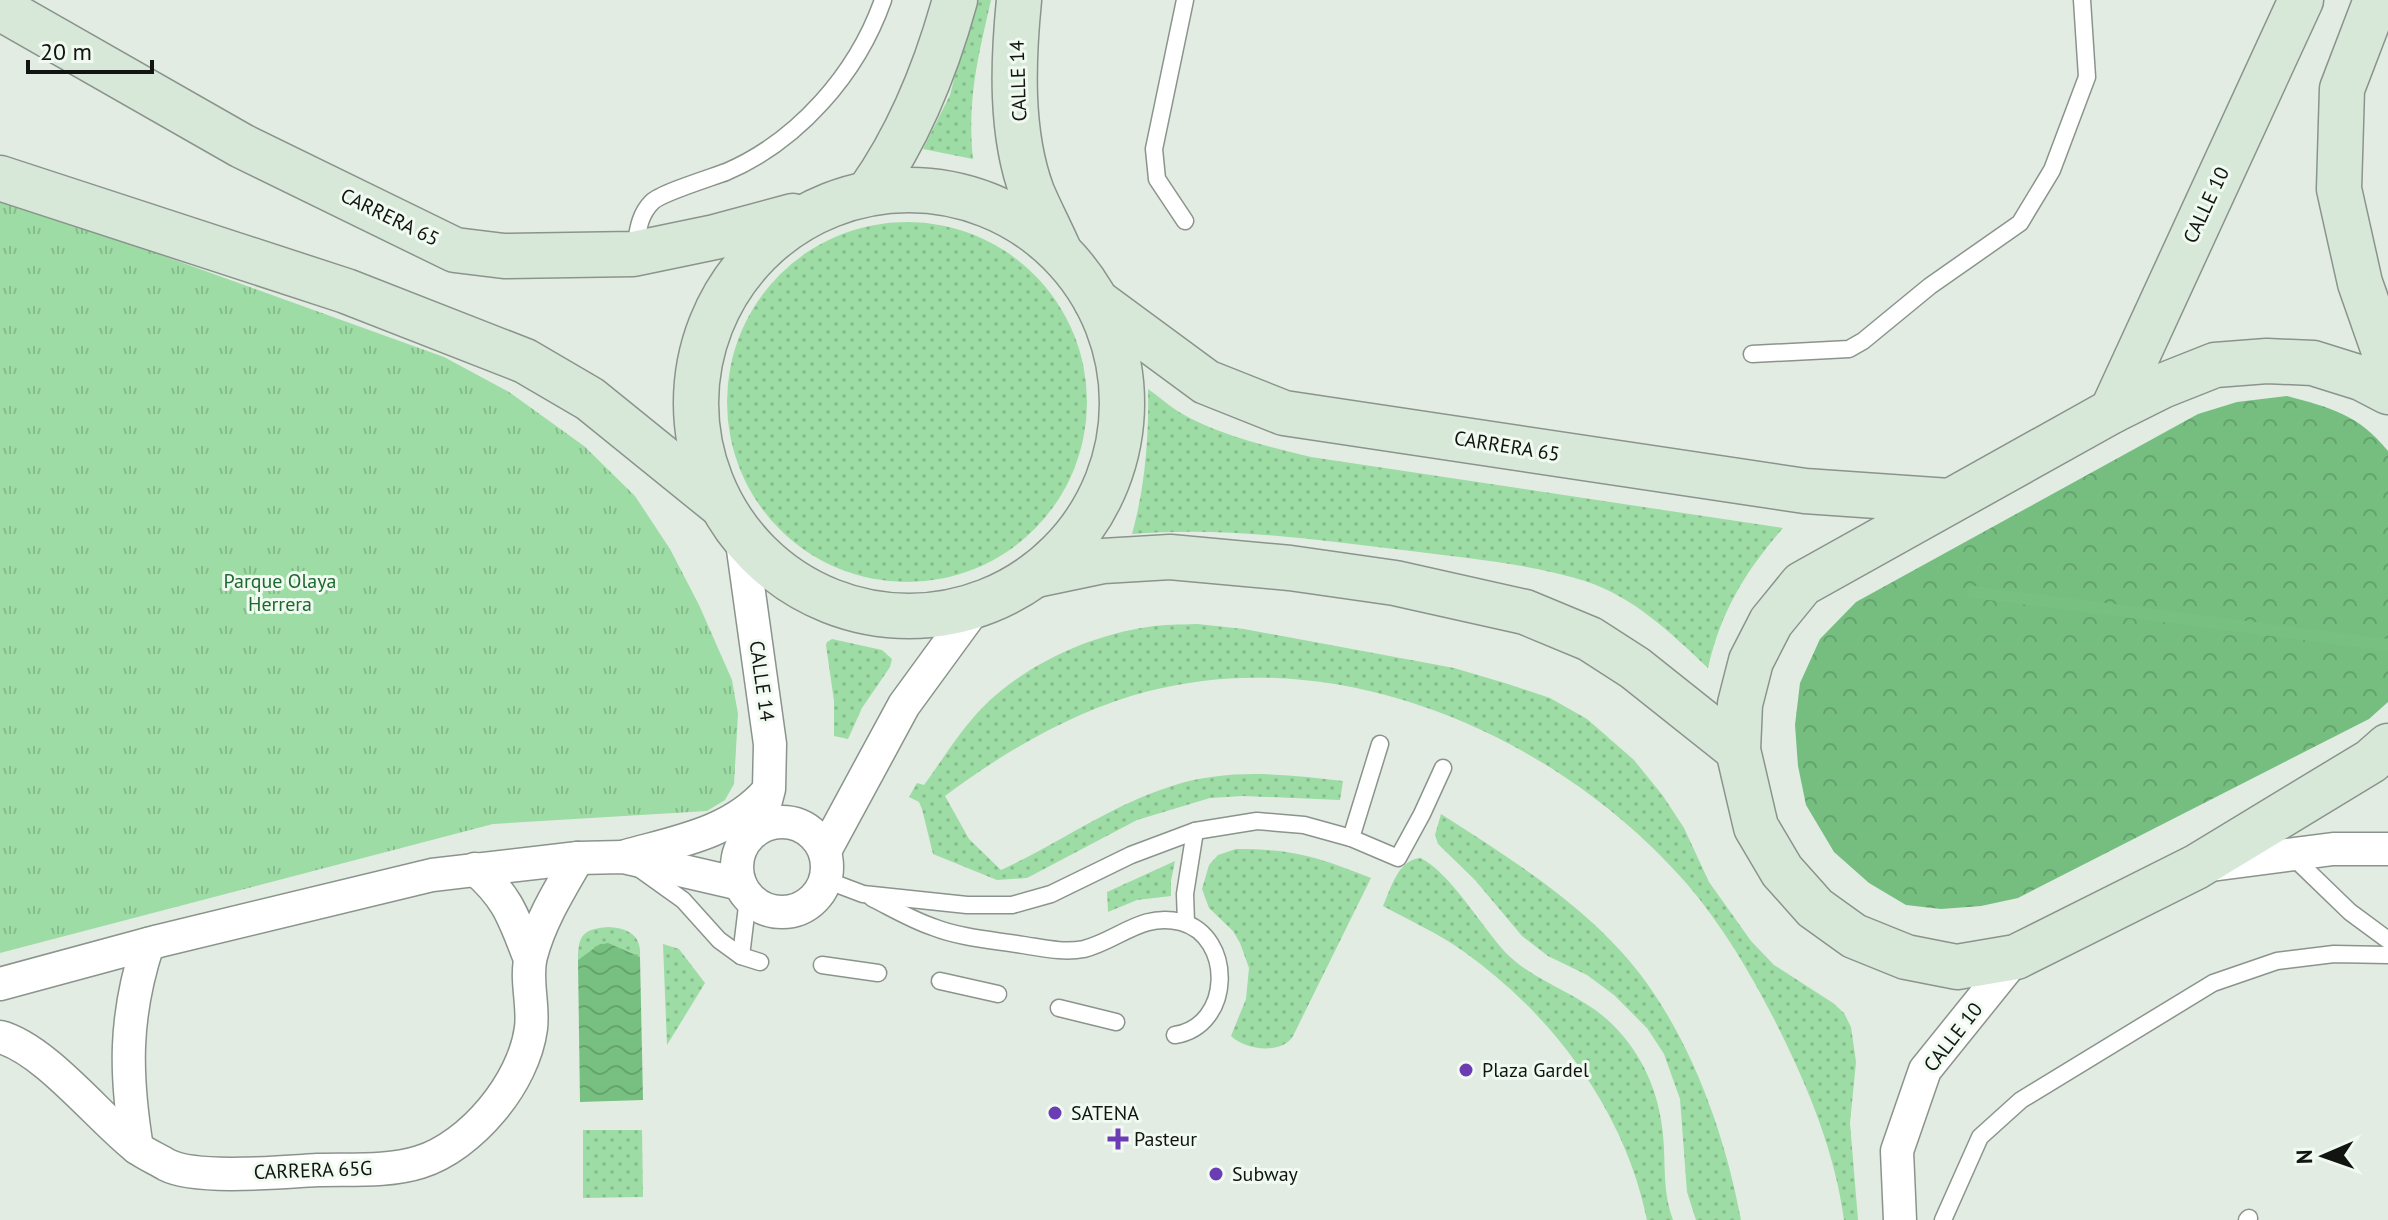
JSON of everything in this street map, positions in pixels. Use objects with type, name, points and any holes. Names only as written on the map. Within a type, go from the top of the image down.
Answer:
[{"type":"main road","points":[[869,192],[906,134],[955,0]]},
{"type":"main road","name":"CALLE 14","points":[[1019,0],[1015,83],[1019,135],[1031,190],[1059,251]]},
{"type":"main road","name":"CALLE 10","points":[[2112,411],[2301,0]]},
{"type":"main road","points":[[2376,0],[2342,89],[2339,189],[2360,283],[2388,363]]},
{"type":"main road","name":"CARRERA 65","points":[[0,8],[242,146],[455,250],[504,256],[633,254],[715,237],[818,209]]},
{"type":"main road","points":[[0,178],[346,291],[525,361],[590,399],[732,521],[778,572],[823,599],[874,614],[926,616],[977,605],[1016,588],[1034,576],[1071,542],[1099,499],[1116,450],[1122,399],[1115,349],[1096,301],[1059,251],[1028,226],[993,206],[956,194],[916,189],[869,192],[818,209],[770,241],[731,284],[706,337],[696,394],[701,452],[732,521]]},
{"type":"main road","name":"CARRERA 65","points":[[1096,301],[1206,382],[1284,413],[1805,491],[1949,501]]},
{"type":"main road","points":[[2382,755],[2196,867],[2016,957],[1957,967],[1906,957],[1854,936],[1815,908],[1782,871],[1756,827],[1738,750],[1740,704],[1751,661],[1771,622],[1802,584],[2112,411],[2215,365],[2267,361],[2313,363],[2361,378],[2388,392]]},
{"type":"main road","points":[[1034,576],[1103,561],[1170,557],[1290,568],[1380,581],[1525,612],[1590,639],[1635,668],[1738,750]]},
{"type":"street","name":"CALLE 14","points":[[732,521],[768,722],[769,789],[759,827]]},
{"type":"street","points":[[623,857],[744,891],[762,908],[778,913],[794,911],[809,904],[819,893],[825,865],[904,705],[977,605]]},
{"type":"street","points":[[0,984],[411,879],[578,858],[623,857],[698,836],[725,825],[755,805],[769,789]]},
{"type":"street","points":[[744,891],[736,867],[739,851],[747,837],[759,827],[775,821],[791,821],[817,837],[825,865]]},
{"type":"street","points":[[2196,867],[2333,849],[2388,849]]},
{"type":"street","name":"CARRERA 65G","points":[[530,959],[547,912],[578,858]]},
{"type":"street","name":"CARRERA 65G","points":[[0,1037],[9,1039],[42,1061],[137,1148],[171,1167],[235,1172],[392,1167],[418,1163],[448,1151],[491,1112],[517,1072],[531,1030],[530,959],[511,910],[496,887],[475,869]]},
{"type":"street","points":[[137,1148],[129,1100],[127,1042],[137,976],[148,944]]},
{"type":"street","name":"CALLE 10","points":[[1900,1220],[1897,1151],[1925,1070],[2016,957]]},
{"type":"lane","points":[[633,254],[641,216],[655,199],[742,165],[777,141],[838,85],[860,50],[883,0]]},
{"type":"lane","points":[[1185,0],[1154,149],[1157,179],[1185,221]]},
{"type":"lane","points":[[1752,354],[1849,349],[1930,286],[2020,223],[2052,170],[2087,77],[2082,0]]},
{"type":"lane","points":[[1351,838],[1380,744]]},
{"type":"lane","points":[[863,894],[967,905],[1012,905],[1051,894],[1131,855],[1195,831],[1257,821],[1304,825],[1351,838],[1398,858],[1443,768]]},
{"type":"lane","points":[[1186,923],[1185,894],[1195,831]]},
{"type":"lane","points":[[2289,854],[2350,912],[2388,940]]},
{"type":"lane","points":[[623,857],[683,900],[719,940],[741,956],[760,962]]},
{"type":"lane","points":[[825,865],[863,894],[933,927],[960,935],[1067,952],[1086,948],[1153,920],[1186,923],[1203,936],[1214,953],[1220,974],[1220,990],[1212,1013],[1203,1023],[1187,1033],[1175,1035]]},
{"type":"lane","points":[[741,956],[744,891]]},
{"type":"lane","points":[[1943,1220],[1980,1137],[2021,1100],[2213,983],[2277,961],[2334,954],[2388,955]]},
{"type":"lane","points":[[822,965],[878,973]]},
{"type":"lane","points":[[940,981],[998,994]]},
{"type":"lane","points":[[1059,1008],[1116,1022]]},
{"type":"green space","points":[[974,0],[991,0],[973,97],[973,159],[923,149],[950,95]]},
{"type":"green space","name":"Parque Olaya Herrera","points":[[0,197],[444,357],[509,392],[584,446],[635,496],[670,549],[732,680],[738,714],[734,784],[725,800],[707,811],[493,824],[0,953]]},
{"type":"green space","points":[[907,222],[942,226],[976,236],[1007,253],[1034,275],[1056,302],[1073,333],[1083,367],[1087,402],[1083,437],[1073,471],[1056,502],[1034,529],[1007,551],[976,568],[942,578],[907,582],[872,578],[838,568],[807,551],[780,529],[758,502],[741,471],[731,437],[727,402],[731,367],[741,333],[758,302],[780,275],[807,253],[838,236],[872,226]]},
{"type":"green space","points":[[1148,389],[1179,412],[1210,427],[1311,457],[1783,528],[1736,593],[1720,628],[1708,668],[1666,629],[1620,596],[1585,581],[1543,570],[1272,535],[1202,532],[1132,534],[1145,462]]},
{"type":"green space","points":[[2287,396],[2343,414],[2366,428],[2388,451],[2388,702],[2369,719],[2018,898],[1981,906],[1941,909],[1906,905],[1869,883],[1834,852],[1806,805],[1798,766],[1795,725],[1800,683],[1820,639],[1856,602],[2198,414],[2237,402]]},
{"type":"green space","points":[[1197,624],[1244,629],[1454,668],[1508,684],[1550,698],[1587,719],[1634,760],[1684,828],[1709,882],[1751,941],[1774,965],[1833,1003],[1844,1013],[1851,1027],[1856,1062],[1850,1123],[1858,1220],[1844,1220],[1834,1168],[1818,1118],[1775,1021],[1735,950],[1687,884],[1635,831],[1576,785],[1512,745],[1443,714],[1371,691],[1297,679],[1223,679],[1149,691],[1094,709],[1042,734],[992,763],[945,796],[969,839],[1001,870],[1128,803],[1172,786],[1214,777],[1279,775],[1343,781],[1340,800],[1243,796],[1210,798],[1137,820],[1027,878],[997,880],[933,854],[922,809],[919,802],[909,797],[917,783],[924,785],[968,724],[1000,691],[1060,654],[1104,637],[1154,626]]},
{"type":"green space","points":[[832,639],[882,650],[892,659],[890,667],[862,708],[848,739],[834,736],[834,701],[826,645]]},
{"type":"green space","points":[[1441,814],[1573,906],[1620,950],[1640,974],[1676,1030],[1704,1091],[1726,1156],[1741,1220],[1696,1220],[1687,1192],[1680,1099],[1664,1054],[1647,1028],[1614,995],[1587,975],[1548,956],[1522,936],[1475,880],[1438,844],[1435,835]]},
{"type":"green space","points":[[1236,849],[1305,856],[1371,878],[1293,1036],[1281,1046],[1272,1048],[1245,1045],[1231,1036],[1246,999],[1249,968],[1233,931],[1209,908],[1202,889],[1209,865],[1218,855]]},
{"type":"green space","points":[[1420,858],[1442,874],[1496,942],[1517,963],[1599,1013],[1634,1050],[1650,1080],[1660,1113],[1666,1193],[1673,1220],[1647,1220],[1622,1141],[1603,1104],[1555,1035],[1496,976],[1463,951],[1383,906],[1401,869]]},
{"type":"green space","points":[[1175,861],[1171,896],[1137,900],[1108,912],[1107,892]]},
{"type":"green space","points":[[608,927],[632,934],[639,943],[640,957],[604,943],[578,960],[579,945],[584,935],[593,929]]},
{"type":"green space","points":[[663,944],[679,949],[705,983],[667,1045]]},
{"type":"green space","points":[[583,1130],[642,1130],[643,1197],[583,1198]]},
{"type":"water","points":[[608,943],[640,957],[643,1100],[580,1102],[578,960],[600,944]]},
{"type":"waterway","points":[[1973,592],[2388,645]]},
{"type":"place","name":"Plaza Gardel","points":[[1466,1070]]},
{"type":"place","name":"SATENA","points":[[1055,1113]]},
{"type":"place","name":"Pasteur","points":[[1118,1139]]},
{"type":"place","name":"Subway","points":[[1216,1174]]}]
